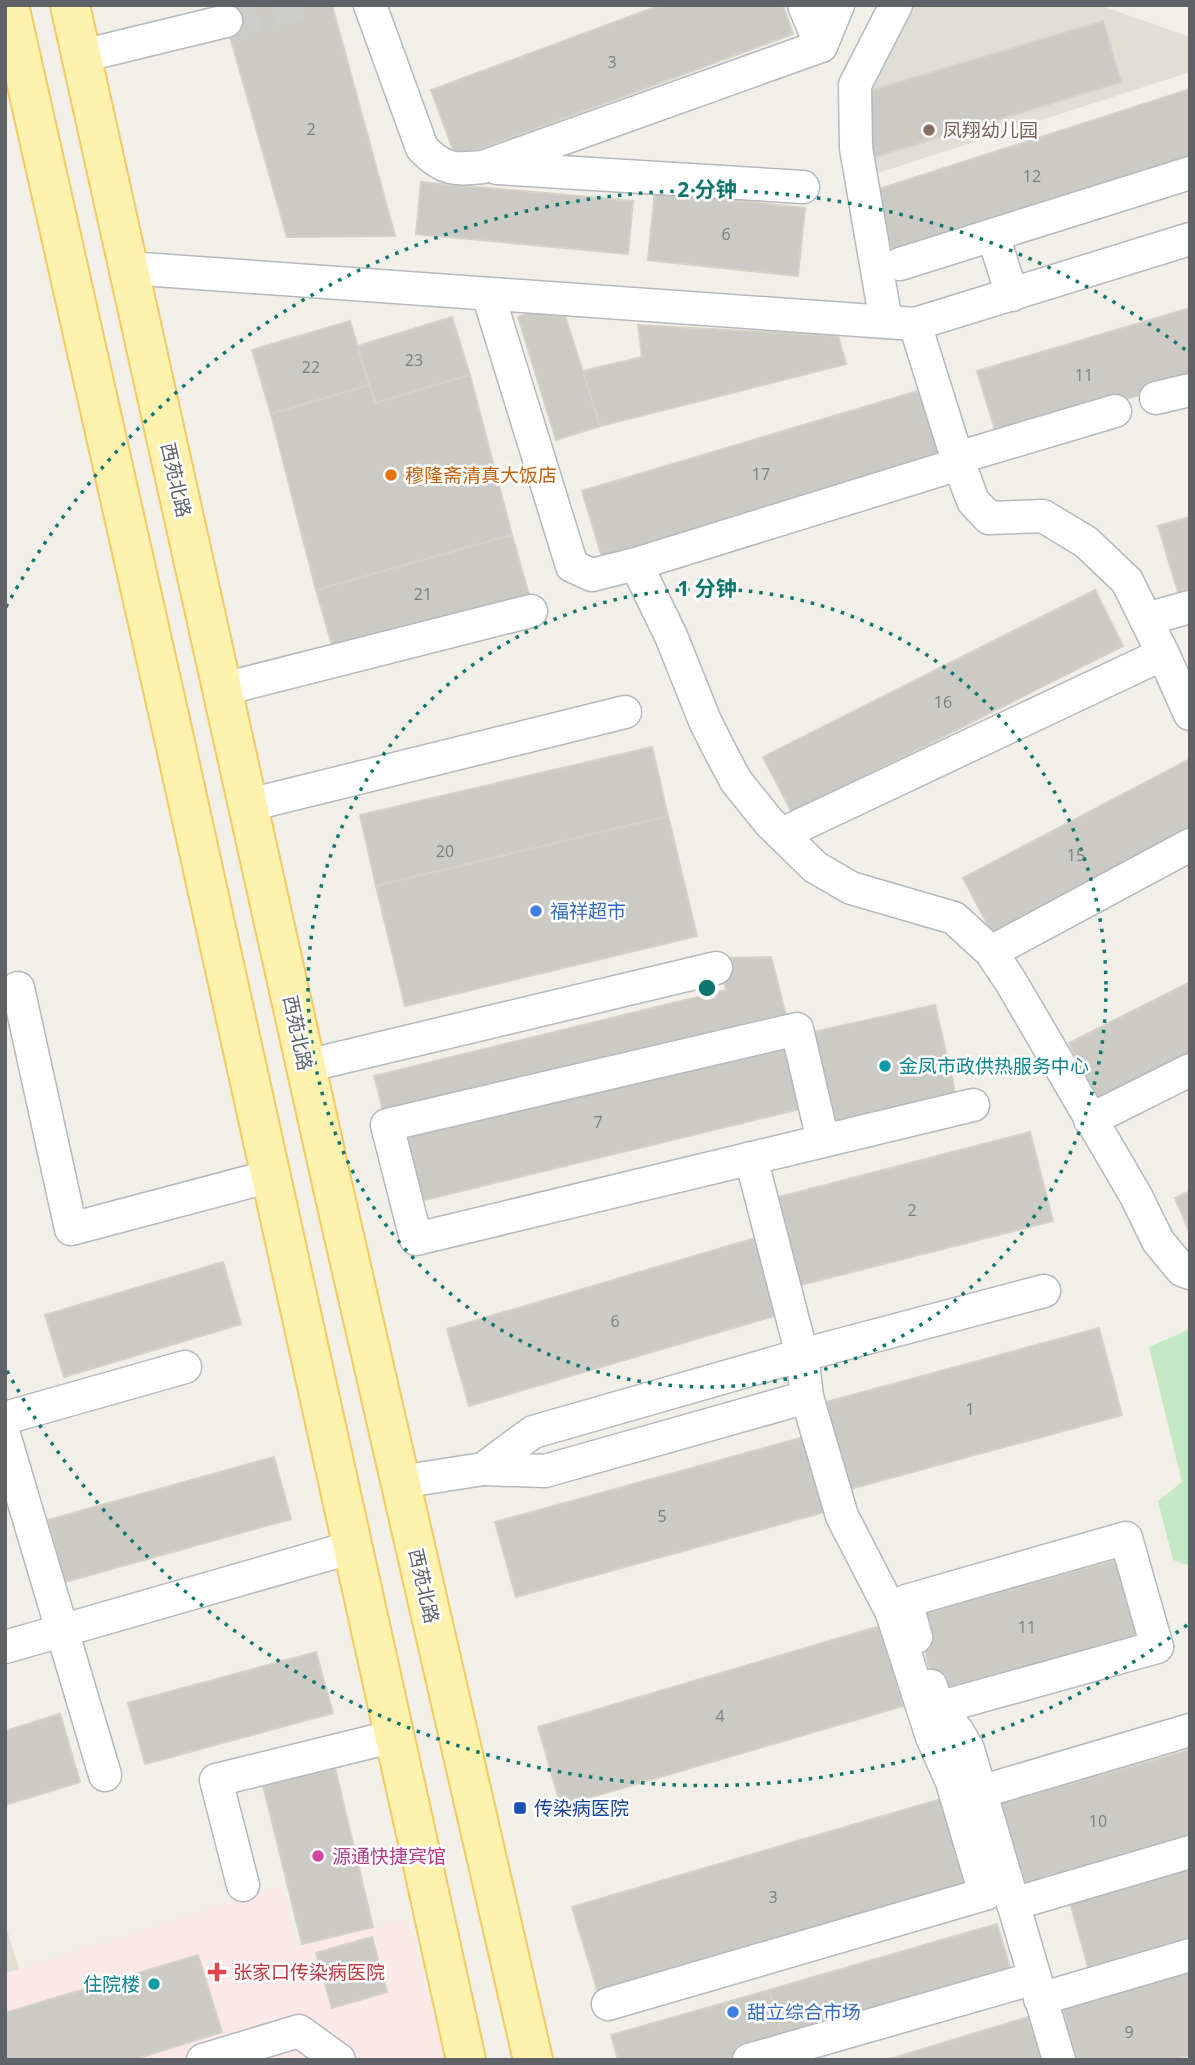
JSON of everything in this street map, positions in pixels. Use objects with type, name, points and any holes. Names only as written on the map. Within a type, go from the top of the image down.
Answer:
[{"type":"main road","points":[[9,5],[395,1737],[458,2058]]},
{"type":"main road","name":"西苑北路","points":[[70,5],[306,1066],[533,2060]]},
{"type":"street","points":[[370,5],[422,148],[436,163],[457,170],[483,167],[803,187]]},
{"type":"street","points":[[804,5],[821,46]]},
{"type":"street","points":[[483,167],[821,46],[838,5]]},
{"type":"street","points":[[896,5],[855,85],[856,148],[900,323],[972,501],[989,518],[1043,516],[1086,542],[1127,582],[1190,714]]},
{"type":"street","points":[[82,56],[226,21]]},
{"type":"street","points":[[900,264],[1190,173]]},
{"type":"street","points":[[993,235],[1012,295]]},
{"type":"street","points":[[128,268],[488,294],[741,321],[900,323],[1012,295],[1190,239]]},
{"type":"street","points":[[488,294],[572,566],[592,575],[636,564],[1115,411]]},
{"type":"street","points":[[1156,398],[1190,390]]},
{"type":"street","points":[[636,564],[671,636],[705,722],[736,781],[769,822],[815,867],[851,888],[954,918],[991,952],[1136,1196],[1158,1241],[1182,1270],[1190,1273]]},
{"type":"street","points":[[1146,620],[1190,607]]},
{"type":"street","points":[[223,689],[531,611]]},
{"type":"street","points":[[782,834],[1163,654]]},
{"type":"street","points":[[248,805],[625,712]]},
{"type":"street","points":[[991,952],[1190,845]]},
{"type":"street","points":[[306,1066],[716,968]]},
{"type":"street","points":[[18,988],[71,1229],[271,1176]]},
{"type":"street","points":[[822,1141],[797,1029],[387,1125],[416,1239],[973,1105]]},
{"type":"street","points":[[1090,1120],[1190,1070]]},
{"type":"street","points":[[608,2004],[985,1894],[952,1782],[932,1737],[892,1613],[842,1516],[807,1397],[802,1355],[751,1158]]},
{"type":"street","points":[[483,1469],[533,1432],[802,1355],[1044,1291]]},
{"type":"street","points":[[5,1418],[185,1367]]},
{"type":"street","points":[[400,1482],[483,1469],[545,1471],[807,1397]]},
{"type":"street","points":[[5,1438],[105,1775]]},
{"type":"street","points":[[938,1708],[1157,1647],[1126,1538],[906,1601],[938,1708],[958,1731],[968,1749],[1059,2060]]},
{"type":"street","points":[[5,1647],[353,1547]]},
{"type":"street","points":[[980,1792],[1190,1730]]},
{"type":"street","points":[[243,1885],[216,1780],[395,1737]]},
{"type":"street","points":[[1013,1904],[1190,1852]]},
{"type":"street","points":[[749,2060],[1038,1988],[1190,1955]]},
{"type":"street","points":[[202,2060],[299,2031],[339,2060]]},
{"type":"shaded area","name":"凤翔幼儿园","points":[[887,5],[1099,5],[1190,37],[1190,72],[844,184],[851,76]]},
{"type":"shaded area","name":"张家口传染病医院","points":[[282,1887],[296,1948],[408,1920],[445,2060],[5,2060],[5,1974]]},
{"type":"shaded area","points":[[5,1923],[19,1969],[5,1974]]},
{"type":"green space","points":[[1190,1329],[1190,1566],[1173,1560],[1158,1501],[1182,1482],[1149,1347]]},
{"type":"building","points":[[221,5],[332,5],[395,236],[287,237]]},
{"type":"building","points":[[661,5],[783,5],[793,34],[456,158],[431,90]]},
{"type":"building","points":[[1103,21],[1121,82],[875,157],[856,95]]},
{"type":"building","points":[[1190,89],[1190,162],[895,257],[873,191]]},
{"type":"building","points":[[421,182],[633,201],[628,254],[416,234]]},
{"type":"building","points":[[655,192],[805,208],[798,276],[648,260]]},
{"type":"building","points":[[561,303],[600,426],[556,440],[518,317]]},
{"type":"building","points":[[1190,308],[1190,380],[997,437],[977,371]]},
{"type":"building","points":[[452,317],[470,375],[375,403],[358,346]]},
{"type":"building","points":[[350,321],[369,385],[271,414],[252,350]]},
{"type":"building","points":[[638,325],[838,336],[846,364],[600,426],[583,371],[642,357]]},
{"type":"building","name":"穆隆斋清真大饭店","points":[[470,375],[512,535],[316,590],[271,414],[369,385],[375,403]]},
{"type":"building","points":[[921,390],[941,456],[602,557],[582,491]]},
{"type":"building","points":[[1190,517],[1190,589],[1178,592],[1158,526]]},
{"type":"building","points":[[512,535],[530,598],[334,652],[316,590]]},
{"type":"building","points":[[1095,590],[1123,646],[792,813],[763,757]]},
{"type":"building","points":[[652,747],[668,816],[376,886],[360,815]]},
{"type":"building","points":[[1190,759],[1190,832],[993,935],[963,878]]},
{"type":"building","name":"福祥超市","points":[[668,816],[697,936],[405,1006],[376,886]]},
{"type":"building","points":[[771,957],[786,1015],[384,1113],[374,1076],[726,990],[717,958]]},
{"type":"building","points":[[1190,982],[1190,1054],[1098,1100],[1069,1043]]},
{"type":"building","name":"金凤市政供热服务中心","points":[[935,1005],[957,1100],[835,1128],[813,1032]]},
{"type":"building","points":[[783,1041],[800,1109],[412,1203],[396,1135]]},
{"type":"building","points":[[1030,1132],[1053,1221],[793,1287],[771,1199]]},
{"type":"building","points":[[1190,1191],[1190,1233],[1175,1198]]},
{"type":"building","points":[[762,1236],[784,1313],[469,1406],[447,1329]]},
{"type":"building","points":[[223,1262],[241,1324],[64,1377],[45,1315]]},
{"type":"building","points":[[1099,1328],[1122,1415],[843,1491],[819,1404]]},
{"type":"building","points":[[808,1436],[828,1511],[516,1597],[495,1522]]},
{"type":"building","points":[[274,1457],[291,1519],[65,1582],[48,1520]]},
{"type":"building","points":[[1118,1559],[1140,1638],[937,1695],[915,1616]]},
{"type":"building","points":[[880,1626],[903,1706],[561,1806],[538,1727]]},
{"type":"building","points":[[316,1652],[333,1713],[145,1764],[128,1703]]},
{"type":"building","points":[[60,1714],[80,1782],[5,1805],[5,1731]]},
{"type":"building","points":[[1190,1750],[1190,1839],[1025,1886],[1001,1803]]},
{"type":"building","name":"源通快捷宾馆","points":[[335,1768],[373,1927],[302,1944],[263,1785]]},
{"type":"building","points":[[948,1797],[974,1887],[599,1996],[572,1907]]},
{"type":"building","points":[[1190,1865],[1190,1938],[1088,1967],[1069,1899]]},
{"type":"building","points":[[997,1924],[1012,1974],[784,2042],[769,1990]]},
{"type":"building","points":[[372,1937],[387,1992],[332,2008],[316,1953]]},
{"type":"building","name":"住院楼","points":[[198,1955],[222,2032],[132,2060],[5,2060],[5,2013]]},
{"type":"building","points":[[1190,1971],[1190,2055],[1173,2060],[1077,2060],[1062,2008]]},
{"type":"building","name":"甜立综合市场","points":[[769,1990],[784,2042],[720,2060],[618,2060],[611,2035]]},
{"type":"building","points":[[1028,2017],[1042,2060],[887,2060]]},
{"type":"tunnel","points":[[226,21],[302,5]]},
{"type":"place","name":"凤翔幼儿园","points":[[929,130]]},
{"type":"place","name":"穆隆斋清真大饭店","points":[[391,475]]},
{"type":"place","name":"福祥超市","points":[[536,911]]},
{"type":"place","name":"金凤市政供热服务中心","points":[[885,1066]]},
{"type":"place","name":"传染病医院","points":[[520,1808]]},
{"type":"place","name":"源通快捷宾馆","points":[[318,1856]]},
{"type":"place","name":"张家口传染病医院","points":[[217,1972]]},
{"type":"place","name":"住院楼","points":[[154,1984]]},
{"type":"place","name":"甜立综合市场","points":[[733,2012]]}]
